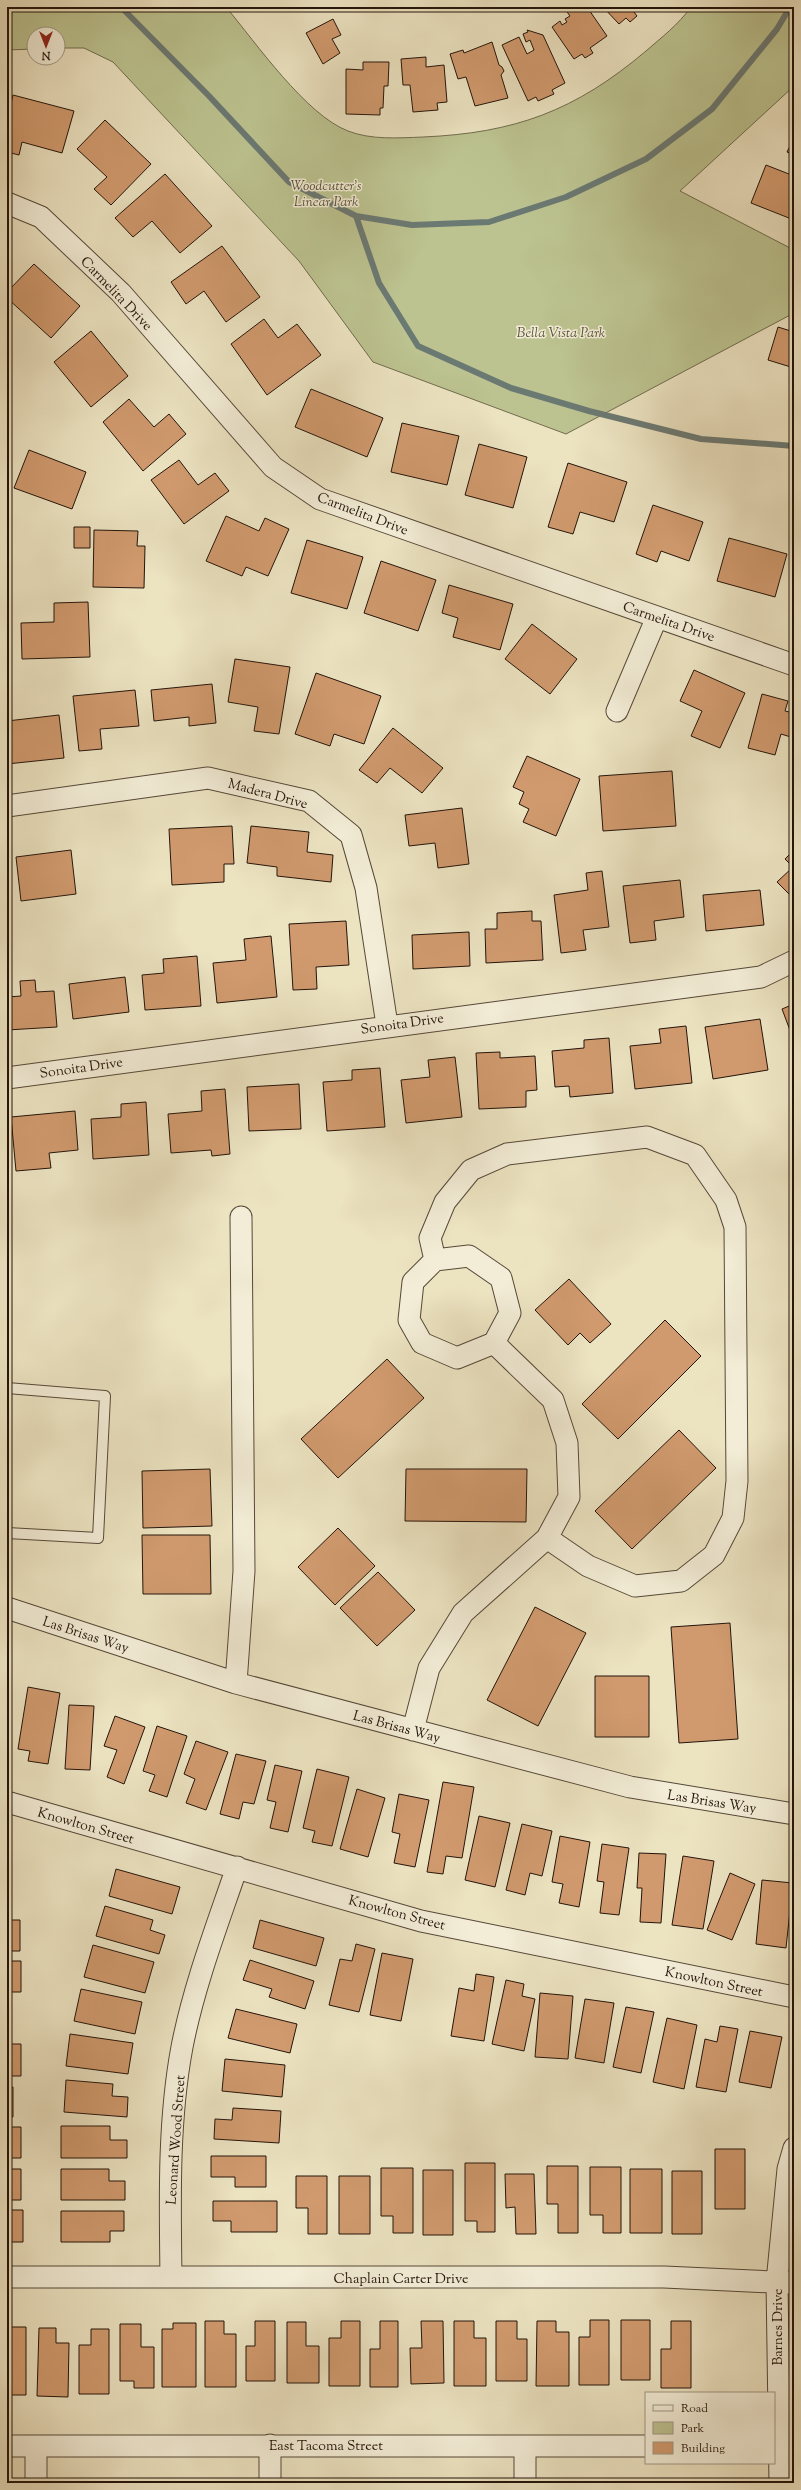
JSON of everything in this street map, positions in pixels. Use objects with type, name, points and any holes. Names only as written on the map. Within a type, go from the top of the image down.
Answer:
[{"type":"street","name":"Carmelita Drive","points":[[7,203],[42,217],[121,293],[273,467],[320,499],[794,665]]},
{"type":"street","points":[[617,711],[657,617]]},
{"type":"street","name":"Madera Drive","points":[[7,806],[208,778],[309,802],[351,835],[366,888],[387,1025]]},
{"type":"street","name":"Sonoita Drive","points":[[7,1078],[387,1025],[761,977],[794,960]]},
{"type":"street","points":[[435,1260],[430,1238],[445,1202],[471,1170],[507,1154],[647,1137],[695,1155],[726,1200],[735,1227],[737,1481],[733,1518],[714,1555],[681,1581],[635,1586],[588,1566],[547,1538]]},
{"type":"street","points":[[236,1683],[244,1571],[241,1217]]},
{"type":"street","points":[[469,1256],[501,1278],[510,1313],[494,1343],[457,1358],[422,1343],[409,1320],[413,1282],[435,1260],[469,1256]]},
{"type":"street","points":[[414,1730],[429,1668],[463,1613],[547,1538],[569,1497],[567,1443],[553,1400],[494,1343]]},
{"type":"street","name":"Las Brisas Way","points":[[7,1608],[236,1683],[630,1787],[794,1814]]},
{"type":"street","name":"Knowlton Street","points":[[7,1802],[237,1866],[421,1921],[794,1998]]},
{"type":"street","name":"Leonard Wood Street","points":[[171,2277],[170,2211],[173,2119],[182,2047],[202,1967],[237,1866]]},
{"type":"street","name":"Barnes Drive","points":[[780,2483],[783,2446],[777,2385],[785,2283],[788,2169],[794,2148]]},
{"type":"street","name":"Chaplain Carter Drive","points":[[7,2277],[664,2277],[785,2283]]},
{"type":"street","points":[[270,2445],[270,2483]]},
{"type":"street","name":"East Tacoma Street","points":[[7,2446],[645,2446]]},
{"type":"street","points":[[36,2446],[36,2483]]},
{"type":"street","points":[[524,2446],[525,2483]]},
{"type":"lane","points":[[7,1388],[105,1396],[98,1538],[7,1533]]},
{"type":"green space","points":[[7,7],[226,7],[282,76],[315,110],[332,123],[348,131],[366,136],[394,138],[423,137],[456,135],[515,124],[568,104],[620,72],[681,20],[691,7],[794,7],[794,86],[680,191],[794,250],[794,313],[566,434],[373,362],[299,261],[113,62],[84,48],[66,48],[66,26],[26,26],[26,49],[7,50]]},
{"type":"building","points":[[567,7],[587,7],[607,36],[590,48],[593,53],[585,58],[582,54],[574,59],[552,27],[560,21],[562,25],[567,22],[565,19],[570,16],[565,9]]},
{"type":"building","points":[[603,7],[638,7],[634,12],[637,16],[630,22],[626,18],[619,24]]},
{"type":"building","points":[[333,19],[341,35],[332,39],[340,53],[323,64],[306,33]]},
{"type":"building","points":[[527,30],[543,35],[565,83],[552,90],[554,94],[538,101],[536,97],[528,101],[502,45],[519,37],[527,54],[534,50],[530,40],[526,42],[523,34],[528,32]]},
{"type":"building","points":[[492,42],[499,65],[504,71],[501,75],[508,98],[475,106],[466,77],[458,79],[450,54],[463,50],[464,53]]},
{"type":"building","points":[[426,57],[426,67],[444,65],[447,102],[437,103],[438,110],[413,112],[410,85],[403,85],[401,59]]},
{"type":"building","points":[[363,62],[389,62],[388,86],[384,86],[383,108],[380,108],[380,115],[346,114],[346,69],[363,70]]},
{"type":"building","points":[[13,95],[74,111],[62,153],[22,142],[19,155],[7,152],[7,119]]},
{"type":"building","points":[[105,120],[151,164],[111,205],[94,189],[107,177],[77,149]]},
{"type":"building","points":[[794,138],[794,155],[787,152]]},
{"type":"building","points":[[766,165],[794,176],[794,220],[751,203]]},
{"type":"building","points":[[165,174],[212,226],[180,253],[152,221],[133,237],[115,218]]},
{"type":"building","points":[[222,246],[260,297],[226,322],[204,291],[186,304],[171,282]]},
{"type":"building","points":[[34,264],[80,306],[51,338],[7,298],[7,292]]},
{"type":"building","points":[[264,319],[278,338],[297,324],[321,355],[267,395],[231,344]]},
{"type":"building","points":[[778,327],[794,332],[794,368],[768,360]]},
{"type":"building","points":[[91,331],[128,376],[91,407],[54,362]]},
{"type":"building","points":[[311,389],[383,418],[367,457],[295,427]]},
{"type":"building","points":[[129,399],[154,427],[169,414],[186,434],[143,471],[103,422]]},
{"type":"building","points":[[402,423],[459,436],[447,485],[391,472]]},
{"type":"building","points":[[479,444],[527,457],[513,508],[465,495]]},
{"type":"building","points":[[29,450],[86,472],[72,509],[14,488]]},
{"type":"building","points":[[179,460],[198,485],[215,473],[229,491],[184,524],[151,480]]},
{"type":"building","points":[[568,463],[627,482],[614,522],[580,512],[573,534],[548,527]]},
{"type":"building","points":[[653,505],[703,522],[689,561],[661,551],[657,562],[636,554]]},
{"type":"building","points":[[226,516],[259,531],[265,518],[289,529],[268,576],[246,567],[242,576],[206,561]]},
{"type":"building","points":[[74,527],[90,527],[90,548],[74,548]]},
{"type":"building","points":[[94,530],[138,531],[137,546],[145,546],[144,588],[93,587]]},
{"type":"building","points":[[729,538],[787,554],[775,597],[717,581]]},
{"type":"building","points":[[307,540],[363,557],[347,609],[291,593]]},
{"type":"building","points":[[381,561],[436,580],[418,631],[364,613]]},
{"type":"building","points":[[449,585],[513,604],[500,650],[453,637],[458,618],[442,613]]},
{"type":"building","points":[[88,602],[90,657],[22,659],[21,623],[54,622],[54,603]]},
{"type":"building","points":[[532,624],[577,659],[550,694],[505,659]]},
{"type":"building","points":[[235,659],[290,667],[279,734],[254,731],[258,707],[228,702]]},
{"type":"building","points":[[694,670],[745,693],[720,748],[691,736],[702,711],[680,701]]},
{"type":"building","points":[[316,673],[381,696],[364,744],[334,734],[330,746],[295,734]]},
{"type":"building","points":[[212,684],[216,723],[189,726],[189,717],[154,721],[151,690]]},
{"type":"building","points":[[135,690],[139,726],[100,729],[102,749],[79,751],[73,696]]},
{"type":"building","points":[[762,694],[788,701],[785,711],[794,713],[794,738],[781,734],[775,755],[748,748]]},
{"type":"building","points":[[59,715],[64,758],[7,764],[7,721]]},
{"type":"building","points":[[393,728],[443,768],[422,793],[390,768],[377,783],[359,770]]},
{"type":"building","points":[[527,756],[580,779],[556,836],[523,822],[529,809],[519,804],[524,792],[513,787]]},
{"type":"building","points":[[672,771],[676,826],[603,831],[599,776]]},
{"type":"building","points":[[462,808],[469,864],[438,868],[435,843],[409,846],[405,815]]},
{"type":"building","points":[[232,826],[234,864],[224,864],[224,882],[172,885],[169,829]]},
{"type":"building","points":[[251,826],[309,832],[307,852],[333,855],[331,882],[277,876],[277,867],[247,863]]},
{"type":"building","points":[[71,850],[76,894],[21,901],[16,857]]},
{"type":"building","points":[[794,850],[794,899],[777,882],[793,867],[785,859]]},
{"type":"building","points":[[602,871],[609,927],[583,930],[586,950],[561,953],[554,895],[588,890],[586,873]]},
{"type":"building","points":[[680,880],[684,917],[654,921],[656,940],[630,943],[623,886]]},
{"type":"building","points":[[760,890],[764,925],[706,931],[703,895]]},
{"type":"building","points":[[532,911],[532,921],[541,921],[543,960],[486,963],[485,929],[497,929],[497,913]]},
{"type":"building","points":[[346,921],[349,965],[316,967],[317,989],[293,990],[289,924]]},
{"type":"building","points":[[469,932],[470,966],[413,969],[412,935]]},
{"type":"building","points":[[271,936],[277,997],[217,1003],[213,963],[246,960],[244,939]]},
{"type":"building","points":[[197,956],[201,1006],[145,1010],[142,975],[164,973],[163,959]]},
{"type":"building","points":[[125,977],[129,1012],[73,1019],[69,984]]},
{"type":"building","points":[[35,980],[36,992],[54,991],[57,1027],[7,1030],[7,997],[21,996],[20,981]]},
{"type":"building","points":[[794,1004],[794,1041],[782,1009]]},
{"type":"building","points":[[760,1019],[768,1070],[713,1079],[705,1027]]},
{"type":"building","points":[[686,1026],[692,1083],[635,1089],[630,1046],[661,1043],[659,1029]]},
{"type":"building","points":[[609,1038],[613,1093],[570,1097],[569,1086],[555,1087],[552,1051],[584,1048],[584,1040]]},
{"type":"building","points":[[500,1052],[500,1058],[535,1056],[537,1090],[526,1091],[526,1107],[479,1109],[476,1053]]},
{"type":"building","points":[[455,1057],[462,1117],[406,1123],[401,1080],[430,1077],[428,1060]]},
{"type":"building","points":[[380,1068],[385,1127],[327,1131],[323,1082],[352,1080],[352,1070]]},
{"type":"building","points":[[299,1084],[301,1129],[249,1131],[247,1087]]},
{"type":"building","points":[[225,1089],[230,1154],[212,1156],[211,1150],[171,1153],[168,1114],[202,1111],[201,1091]]},
{"type":"building","points":[[146,1102],[149,1155],[93,1159],[91,1119],[121,1117],[121,1104]]},
{"type":"building","points":[[75,1111],[78,1150],[49,1153],[51,1168],[16,1171],[11,1117]]},
{"type":"building","points":[[569,1279],[611,1324],[590,1343],[580,1333],[568,1345],[535,1310]]},
{"type":"building","points":[[665,1320],[701,1356],[618,1439],[582,1404]]},
{"type":"building","points":[[387,1359],[424,1398],[338,1478],[301,1439]]},
{"type":"building","points":[[679,1430],[716,1468],[632,1549],[595,1511]]},
{"type":"building","points":[[210,1469],[212,1526],[143,1528],[142,1471]]},
{"type":"building","points":[[406,1469],[527,1469],[526,1522],[405,1521]]},
{"type":"building","points":[[338,1528],[375,1566],[335,1605],[298,1567]]},
{"type":"building","points":[[142,1535],[210,1535],[211,1594],[143,1594]]},
{"type":"building","points":[[378,1572],[415,1610],[377,1646],[340,1608]]},
{"type":"building","points":[[535,1607],[586,1633],[538,1726],[487,1700]]},
{"type":"building","points":[[730,1623],[738,1739],[679,1743],[671,1627]]},
{"type":"building","points":[[595,1676],[649,1676],[649,1737],[595,1737]]},
{"type":"building","points":[[28,1687],[60,1693],[48,1764],[28,1761],[30,1751],[18,1749]]},
{"type":"building","points":[[7,1692],[8,1755],[7,1755]]},
{"type":"building","points":[[69,1705],[94,1706],[90,1770],[65,1769]]},
{"type":"building","points":[[115,1716],[145,1727],[124,1784],[107,1777],[117,1750],[104,1746]]},
{"type":"building","points":[[157,1726],[187,1736],[167,1797],[149,1791],[155,1775],[143,1771]]},
{"type":"building","points":[[196,1741],[228,1752],[206,1810],[186,1803],[195,1779],[184,1774]]},
{"type":"building","points":[[236,1754],[266,1761],[254,1804],[243,1802],[239,1819],[220,1814]]},
{"type":"building","points":[[275,1765],[302,1771],[288,1832],[270,1828],[276,1802],[267,1800]]},
{"type":"building","points":[[317,1769],[349,1777],[332,1846],[312,1842],[315,1831],[303,1828]]},
{"type":"building","points":[[443,1782],[474,1787],[462,1858],[446,1856],[443,1874],[427,1872]]},
{"type":"building","points":[[357,1789],[385,1798],[368,1857],[340,1849]]},
{"type":"building","points":[[399,1794],[429,1800],[415,1867],[394,1863],[400,1834],[392,1832]]},
{"type":"building","points":[[479,1816],[510,1823],[495,1887],[465,1880]]},
{"type":"building","points":[[522,1824],[552,1831],[542,1876],[530,1873],[525,1895],[506,1890]]},
{"type":"building","points":[[560,1836],[590,1842],[579,1907],[559,1903],[563,1884],[552,1882]]},
{"type":"building","points":[[8,1837],[8,1868],[7,1868]]},
{"type":"building","points":[[602,1844],[629,1848],[619,1915],[600,1913],[604,1882],[597,1881]]},
{"type":"building","points":[[639,1853],[666,1854],[661,1923],[640,1922],[642,1888],[637,1888]]},
{"type":"building","points":[[683,1856],[714,1861],[703,1929],[672,1925]]},
{"type":"building","points":[[116,1869],[180,1887],[172,1914],[109,1896]]},
{"type":"building","points":[[730,1873],[755,1884],[732,1940],[707,1930]]},
{"type":"building","points":[[7,1878],[9,1878],[10,1907],[7,1907]]},
{"type":"building","points":[[762,1880],[793,1883],[786,1948],[756,1944]]},
{"type":"building","points":[[105,1906],[153,1920],[150,1930],[165,1935],[159,1954],[96,1936]]},
{"type":"building","points":[[7,1920],[20,1920],[20,1951],[7,1951]]},
{"type":"building","points":[[260,1920],[324,1938],[316,1966],[253,1948]]},
{"type":"building","points":[[356,1944],[375,1949],[359,2012],[329,2005],[340,1959],[352,1961]]},
{"type":"building","points":[[93,1945],[154,1962],[145,1993],[84,1977]]},
{"type":"building","points":[[382,1953],[413,1959],[401,2021],[370,2015]]},
{"type":"building","points":[[250,1960],[314,1981],[305,2009],[269,1997],[272,1989],[243,1980]]},
{"type":"building","points":[[7,1961],[21,1961],[21,1992],[7,1992]]},
{"type":"building","points":[[476,1974],[494,1977],[484,2041],[451,2036],[459,1988],[474,1991]]},
{"type":"building","points":[[506,1980],[524,1984],[522,1996],[535,1999],[524,2051],[492,2044]]},
{"type":"building","points":[[81,1989],[142,2002],[135,2034],[74,2021]]},
{"type":"building","points":[[540,1993],[573,1996],[568,2059],[535,2057]]},
{"type":"building","points":[[585,1999],[614,2003],[604,2063],[575,2058]]},
{"type":"building","points":[[7,2003],[11,2003],[11,2033],[7,2033]]},
{"type":"building","points":[[626,2007],[654,2012],[641,2073],[613,2067]]},
{"type":"building","points":[[236,2009],[297,2024],[290,2053],[228,2038]]},
{"type":"building","points":[[667,2018],[697,2025],[684,2089],[653,2082]]},
{"type":"building","points":[[720,2026],[738,2029],[726,2092],[696,2087],[705,2039],[717,2042]]},
{"type":"building","points":[[750,2031],[782,2037],[771,2088],[739,2082]]},
{"type":"building","points":[[70,2034],[133,2043],[128,2074],[66,2066]]},
{"type":"building","points":[[7,2044],[21,2044],[21,2076],[7,2076]]},
{"type":"building","points":[[225,2059],[285,2065],[282,2097],[222,2091]]},
{"type":"building","points":[[66,2080],[113,2084],[112,2096],[128,2097],[127,2117],[64,2112]]},
{"type":"building","points":[[7,2087],[13,2087],[13,2117],[7,2117]]},
{"type":"building","points":[[233,2108],[281,2111],[279,2143],[214,2139],[215,2119],[232,2120]]},
{"type":"building","points":[[61,2126],[110,2126],[110,2140],[127,2140],[127,2158],[61,2158]]},
{"type":"building","points":[[7,2127],[21,2127],[21,2158],[7,2158]]},
{"type":"building","points":[[715,2149],[745,2149],[745,2209],[715,2209]]},
{"type":"building","points":[[211,2156],[266,2156],[266,2187],[235,2187],[235,2177],[211,2177]]},
{"type":"building","points":[[465,2163],[495,2163],[495,2232],[477,2232],[477,2221],[465,2221]]},
{"type":"building","points":[[547,2166],[578,2166],[578,2233],[558,2233],[558,2204],[547,2204]]},
{"type":"building","points":[[590,2167],[621,2167],[621,2233],[603,2233],[603,2215],[590,2215]]},
{"type":"building","points":[[381,2168],[413,2168],[413,2233],[393,2233],[393,2216],[381,2216]]},
{"type":"building","points":[[7,2169],[21,2169],[21,2200],[7,2200]]},
{"type":"building","points":[[61,2169],[109,2169],[109,2181],[125,2181],[125,2200],[61,2200]]},
{"type":"building","points":[[630,2169],[662,2169],[662,2233],[630,2233]]},
{"type":"building","points":[[423,2170],[453,2170],[453,2235],[423,2235]]},
{"type":"building","points":[[672,2171],[702,2171],[702,2234],[672,2234]]},
{"type":"building","points":[[505,2174],[534,2174],[536,2234],[516,2234],[515,2207],[506,2208]]},
{"type":"building","points":[[296,2176],[327,2176],[327,2234],[308,2234],[308,2208],[296,2208]]},
{"type":"building","points":[[339,2176],[370,2176],[370,2234],[339,2234]]},
{"type":"building","points":[[213,2201],[277,2201],[277,2232],[231,2232],[231,2221],[213,2221]]},
{"type":"building","points":[[7,2210],[23,2210],[23,2242],[7,2242]]},
{"type":"building","points":[[61,2211],[124,2211],[124,2231],[110,2231],[110,2242],[61,2242]]},
{"type":"building","points":[[590,2320],[609,2320],[609,2385],[579,2385],[579,2337],[590,2337]]},
{"type":"building","points":[[621,2320],[650,2320],[650,2380],[621,2380]]},
{"type":"building","points":[[205,2321],[224,2321],[224,2334],[236,2334],[236,2387],[205,2387]]},
{"type":"building","points":[[255,2321],[275,2321],[275,2381],[246,2381],[246,2346],[255,2346]]},
{"type":"building","points":[[341,2321],[360,2321],[360,2386],[329,2386],[329,2338],[341,2338]]},
{"type":"building","points":[[380,2321],[398,2321],[398,2387],[370,2387],[370,2349],[380,2349]]},
{"type":"building","points":[[421,2321],[443,2321],[444,2383],[411,2384],[410,2348],[422,2348]]},
{"type":"building","points":[[454,2321],[474,2321],[474,2338],[486,2338],[486,2386],[454,2386]]},
{"type":"building","points":[[496,2321],[517,2321],[517,2339],[527,2339],[527,2381],[496,2381]]},
{"type":"building","points":[[537,2321],[556,2321],[556,2332],[569,2332],[569,2386],[536,2386]]},
{"type":"building","points":[[671,2321],[691,2321],[691,2388],[661,2388],[661,2349],[671,2349]]},
{"type":"building","points":[[287,2322],[306,2322],[306,2346],[319,2346],[319,2383],[287,2383]]},
{"type":"building","points":[[173,2323],[196,2323],[196,2387],[162,2387],[162,2329],[173,2329]]},
{"type":"building","points":[[120,2324],[141,2324],[141,2347],[154,2347],[154,2388],[134,2388],[134,2381],[120,2381]]},
{"type":"building","points":[[8,2327],[26,2327],[26,2395],[7,2395]]},
{"type":"building","points":[[39,2328],[56,2328],[56,2343],[69,2343],[68,2397],[37,2396]]},
{"type":"building","points":[[91,2329],[109,2329],[109,2394],[79,2394],[79,2345],[91,2345]]},
{"type":"waterway","points":[[121,7],[209,96],[289,182],[356,216],[412,225],[489,222],[566,197],[646,159],[712,109],[777,29],[790,7]]},
{"type":"waterway","points":[[356,216],[379,283],[418,346],[511,388],[589,411],[701,439],[794,446]]},
{"type":"park label","name":"Woodcutter's Linear Park","points":[[326,194]]},
{"type":"park label","name":"Bella Vista Park","points":[[561,332]]}]
